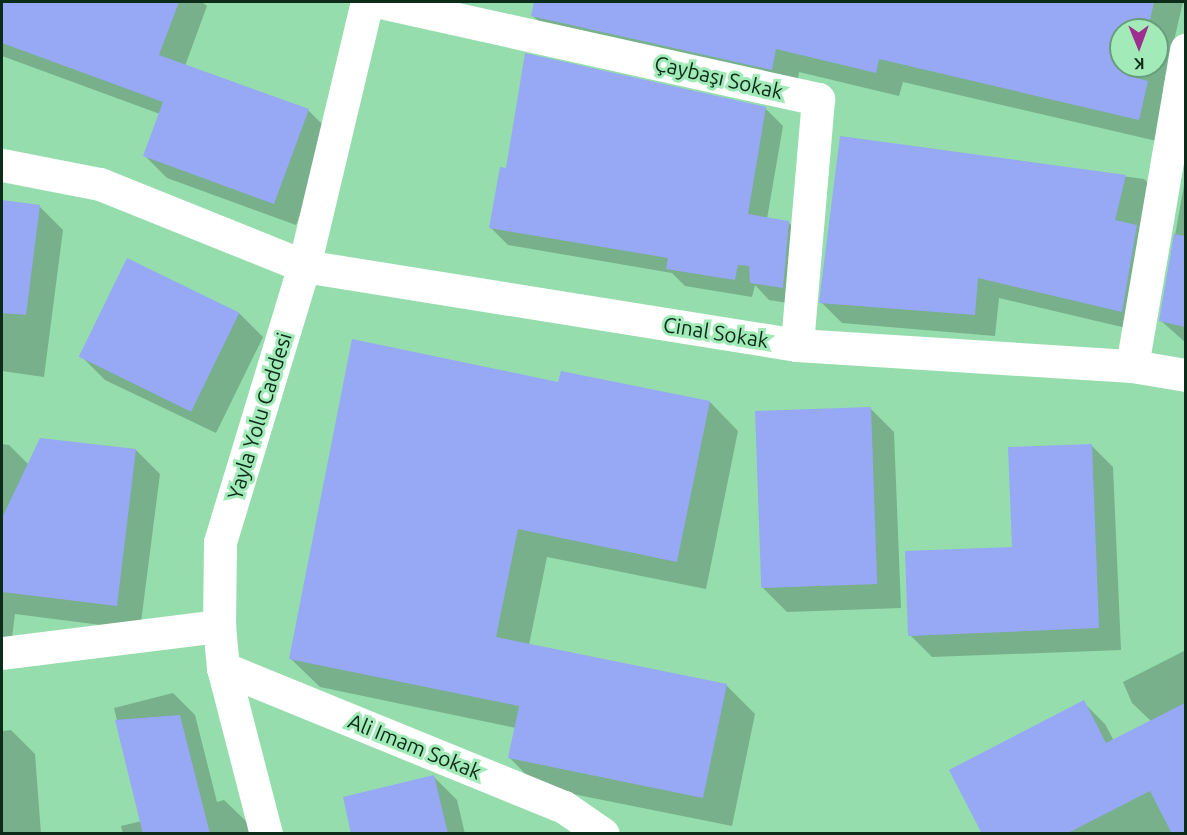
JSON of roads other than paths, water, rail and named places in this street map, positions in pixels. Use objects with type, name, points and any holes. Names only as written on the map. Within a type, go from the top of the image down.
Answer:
[{"type":"street","name":"Yayla Yolu Caddesi","points":[[266,834],[223,668],[219,626],[220,542],[304,266],[367,2]]},
{"type":"street","name":"Çaybaşı Sokak","points":[[380,2],[818,99],[797,345]]},
{"type":"street","points":[[1132,366],[1185,50]]},
{"type":"street","name":"Cinal Sokak","points":[[2,165],[100,184],[304,266],[797,345],[1132,366],[1185,375]]},
{"type":"street","points":[[2,653],[219,626]]},
{"type":"street","name":"Ali Imam Sokak","points":[[223,668],[564,807],[603,834]]}]
